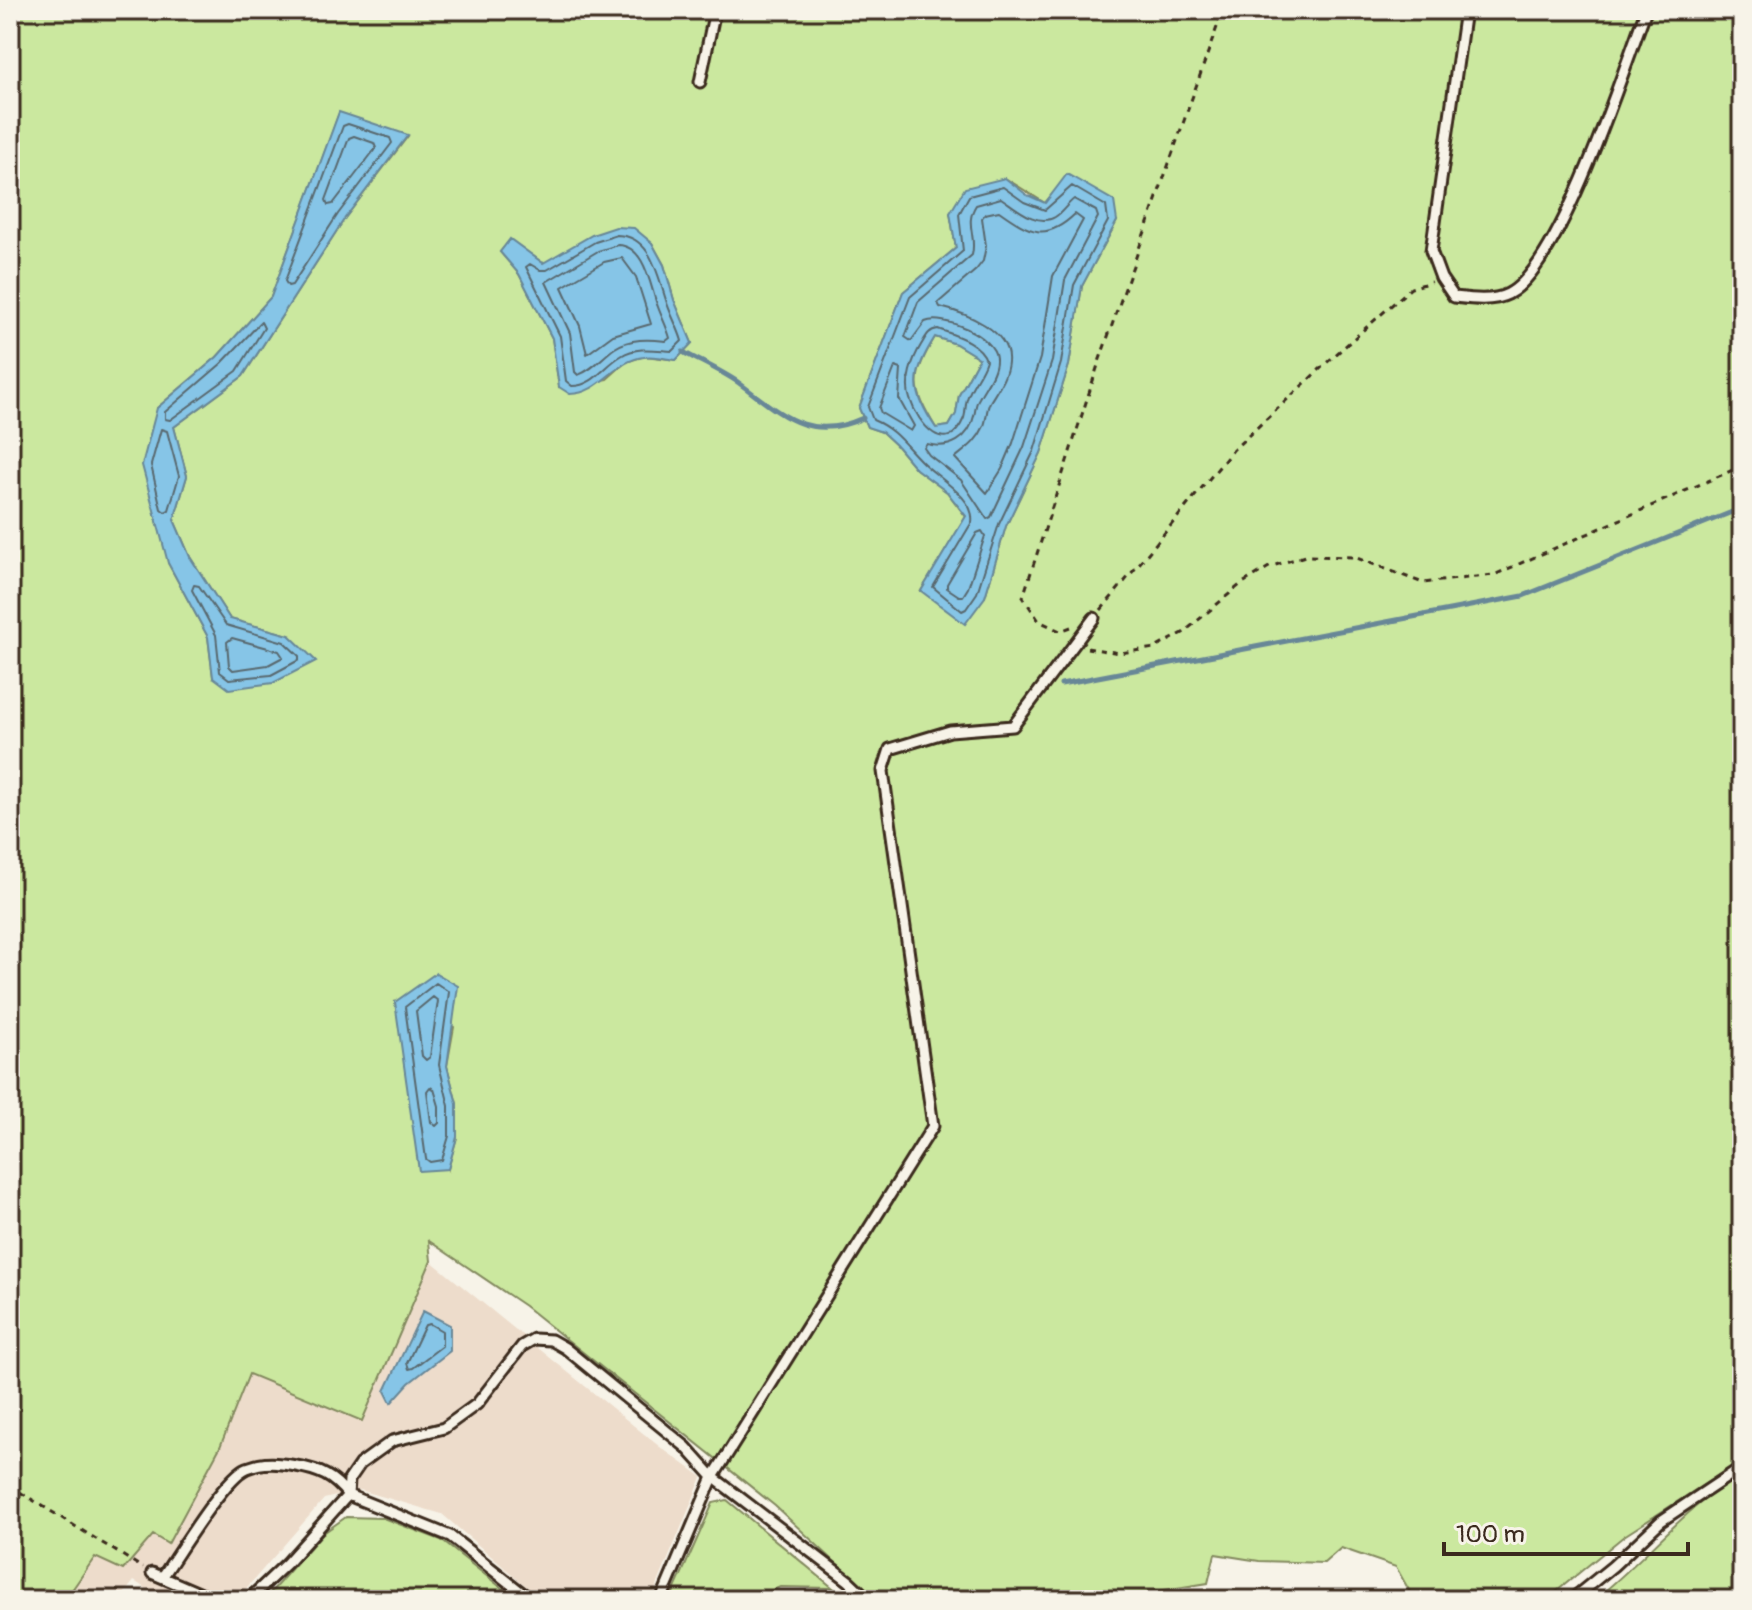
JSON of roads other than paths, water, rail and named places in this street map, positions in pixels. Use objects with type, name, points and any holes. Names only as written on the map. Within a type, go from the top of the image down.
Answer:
[{"type":"lane","points":[[700,82],[715,10]]},
{"type":"lane","points":[[1465,10],[1431,251],[1441,278],[1454,297],[1479,300],[1509,294],[1535,268],[1569,212],[1646,10]]},
{"type":"lane","points":[[661,1600],[713,1477],[933,1126],[883,771],[890,749],[950,731],[1013,726],[1094,618]]},
{"type":"lane","points":[[248,1600],[287,1563],[348,1495],[349,1480],[360,1464],[392,1441],[444,1428],[477,1404],[522,1346],[534,1339],[551,1340],[565,1348],[686,1447],[713,1477],[849,1581],[869,1600]]},
{"type":"lane","points":[[163,1576],[225,1488],[244,1469],[269,1462],[315,1469],[336,1479],[348,1495],[450,1536],[531,1600]]},
{"type":"lane","points":[[1571,1600],[1661,1521],[1742,1467]]},
{"type":"lane","points":[[152,1573],[215,1600]]},
{"type":"water","points":[[339,112],[408,135],[345,218],[243,376],[174,427],[187,476],[174,520],[190,557],[230,619],[289,635],[316,661],[273,683],[229,689],[213,677],[208,637],[168,563],[142,465],[157,408],[217,357],[271,297]]},
{"type":"water","points":[[1067,174],[1114,201],[1117,221],[1082,286],[1069,365],[1041,453],[1006,526],[985,597],[965,624],[921,591],[966,516],[947,492],[916,469],[882,432],[867,427],[859,408],[903,292],[956,248],[950,213],[965,188],[1005,178],[1027,195],[1045,203]],"holes":[[[935,337],[956,344],[979,358],[959,395],[956,414],[949,426],[936,428],[918,393],[918,373]]]},
{"type":"water","points":[[616,227],[634,228],[652,243],[664,265],[674,300],[692,343],[676,360],[652,356],[633,359],[590,389],[570,394],[559,387],[552,338],[519,274],[500,252],[510,239],[543,263],[592,235]]},
{"type":"water","points":[[436,973],[458,986],[447,1066],[457,1104],[457,1137],[448,1169],[419,1171],[395,1002]]},
{"type":"water","points":[[423,1311],[450,1325],[450,1351],[409,1383],[391,1403],[385,1391]]},
{"type":"waterway","points":[[683,352],[732,379],[796,422],[826,427],[863,418]]},
{"type":"waterway","points":[[1061,684],[1523,596],[1742,508]]}]
